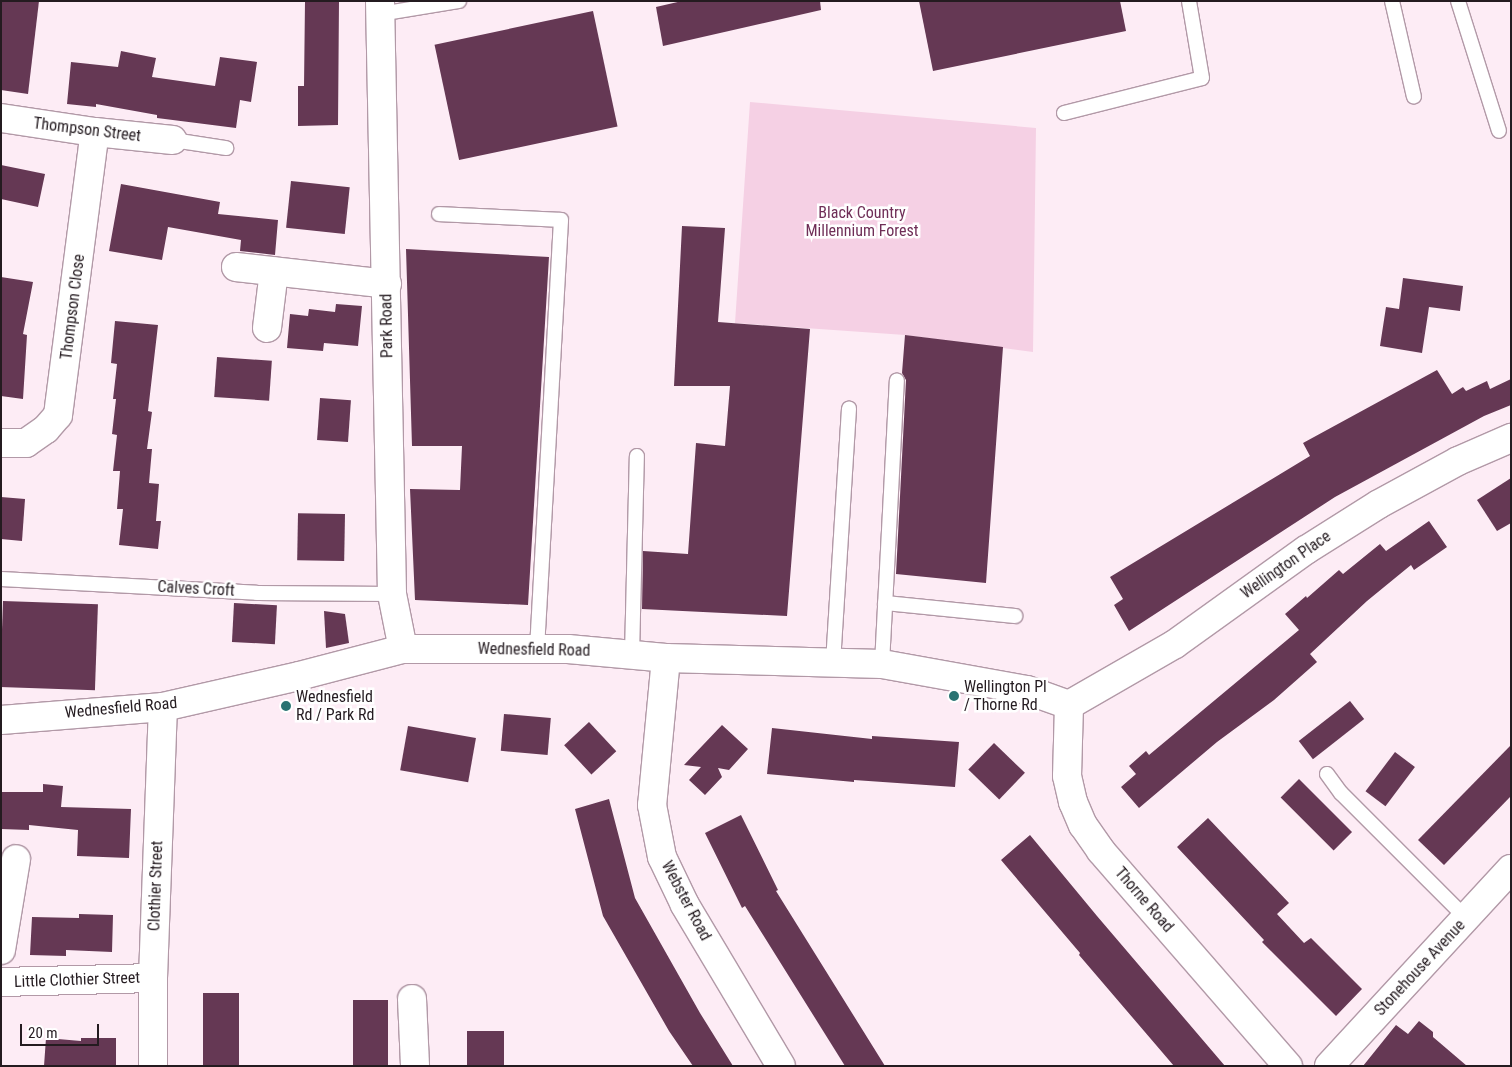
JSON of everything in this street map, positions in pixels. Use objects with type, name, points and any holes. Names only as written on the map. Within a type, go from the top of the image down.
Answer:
[{"type":"street","name":"Park Road","points":[[380,8],[392,594],[403,649]]},
{"type":"street","name":"Thompson Street","points":[[1,118],[95,132],[173,140]]},
{"type":"street","name":"Thompson Close","points":[[1,443],[26,443],[46,429],[58,415],[95,132]]},
{"type":"street","points":[[236,267],[387,284]]},
{"type":"street","points":[[267,328],[274,271]]},
{"type":"street","name":"Wellington Place","points":[[1069,705],[1175,644],[1306,550],[1379,504],[1458,461],[1511,438]]},
{"type":"street","name":"Wednesfield Road","points":[[1,720],[163,707],[299,676],[403,649],[568,649],[666,658],[882,664],[1026,690],[1069,705]]},
{"type":"street","name":"Webster Road","points":[[666,658],[652,804],[662,857],[685,905],[781,1066]]},
{"type":"street","name":"Thorne Road","points":[[1069,705],[1067,776],[1073,802],[1083,825],[1101,851],[1288,1066]]},
{"type":"street","name":"Clothier Street","points":[[153,1066],[152,978],[163,707]]},
{"type":"street","points":[[1,950],[16,859]]},
{"type":"street","name":"Stonehouse Avenue","points":[[1329,1066],[1511,869]]},
{"type":"street","name":"Little Clothier Street","points":[[1,982],[152,978]]},
{"type":"street","points":[[412,999],[416,1066]]},
{"type":"lane","points":[[380,8],[459,1]]},
{"type":"lane","points":[[1064,113],[1202,78],[1189,1]]},
{"type":"lane","points":[[1392,1],[1414,97]]},
{"type":"lane","points":[[1458,1],[1499,131]]},
{"type":"lane","points":[[173,140],[226,148]]},
{"type":"lane","points":[[439,214],[560,220],[537,649]]},
{"type":"lane","points":[[882,664],[897,380]]},
{"type":"lane","points":[[833,663],[849,409]]},
{"type":"lane","points":[[632,655],[637,456]]},
{"type":"lane","name":"Calves Croft","points":[[1,579],[257,593],[392,594]]},
{"type":"lane","points":[[885,603],[1014,616]]},
{"type":"lane","points":[[1327,774],[1341,793],[1466,918]]},
{"type":"green space","name":"Black Country Millennium Forest","points":[[750,102],[1036,128],[1033,352],[905,335],[735,323]]},
{"type":"building","points":[[1,1],[39,1],[28,94],[1,90]]},
{"type":"building","points":[[305,1],[339,1],[338,125],[298,126],[298,86],[304,86]]},
{"type":"building","points":[[682,1],[820,1],[821,10],[663,46],[656,7]]},
{"type":"building","points":[[919,1],[1120,1],[1126,31],[933,71]]},
{"type":"building","points":[[593,11],[618,126],[459,160],[435,45]]},
{"type":"building","points":[[121,51],[156,58],[152,77],[215,86],[220,57],[257,62],[251,102],[240,100],[236,128],[157,118],[157,115],[96,104],[96,107],[67,104],[71,62],[118,67]]},
{"type":"building","points":[[1,165],[45,174],[38,207],[1,199]]},
{"type":"building","points":[[291,181],[350,187],[345,234],[286,228]]},
{"type":"building","points":[[121,184],[220,202],[218,214],[278,220],[275,255],[240,251],[241,240],[168,227],[162,260],[109,251]]},
{"type":"building","points":[[682,226],[725,228],[718,322],[810,329],[787,616],[642,609],[643,551],[688,554],[696,443],[725,446],[730,386],[674,386]]},
{"type":"building","points":[[406,249],[549,257],[528,605],[415,600],[410,489],[460,490],[462,446],[412,446]]},
{"type":"building","points":[[1,277],[33,282],[23,334],[27,335],[23,399],[1,396]]},
{"type":"building","points":[[1403,278],[1463,286],[1460,311],[1429,307],[1422,353],[1380,346],[1386,307],[1399,309]]},
{"type":"building","points":[[336,304],[362,306],[358,346],[324,343],[323,351],[287,348],[290,314],[308,316],[309,309],[335,312]]},
{"type":"building","points":[[115,321],[158,325],[148,411],[152,412],[147,449],[152,449],[149,483],[159,484],[156,521],[161,521],[158,549],[119,545],[123,509],[117,509],[120,471],[113,471],[117,435],[112,434],[117,364],[111,363]]},
{"type":"building","points":[[905,335],[1003,347],[986,583],[896,574],[906,380],[902,373]]},
{"type":"building","points":[[217,357],[272,361],[269,401],[214,397]]},
{"type":"building","points":[[1437,370],[1452,394],[1463,387],[1466,391],[1487,381],[1490,389],[1511,379],[1511,405],[1484,416],[1335,497],[1129,631],[1114,605],[1123,599],[1110,577],[1310,456],[1303,443]]},
{"type":"building","points":[[320,398],[351,400],[348,442],[317,440]]},
{"type":"building","points":[[1511,478],[1511,523],[1497,531],[1477,500]]},
{"type":"building","points":[[1,497],[25,499],[22,541],[1,539]]},
{"type":"building","points":[[298,513],[345,514],[344,561],[297,560]]},
{"type":"building","points":[[1429,521],[1447,547],[1414,570],[1411,565],[1367,601],[1310,654],[1317,662],[1274,700],[1217,742],[1139,808],[1121,787],[1136,774],[1129,766],[1146,751],[1149,755],[1299,630],[1285,614],[1306,596],[1307,598],[1339,570],[1343,574],[1380,544],[1386,551]]},
{"type":"building","points":[[3,601],[98,604],[95,690],[1,687]]},
{"type":"building","points":[[234,603],[277,605],[275,644],[232,642]]},
{"type":"building","points":[[324,611],[345,614],[349,643],[326,648]]},
{"type":"building","points":[[1350,701],[1364,719],[1313,759],[1299,741]]},
{"type":"building","points":[[504,714],[551,718],[548,755],[501,751]]},
{"type":"building","points":[[589,722],[616,751],[591,774],[564,745]]},
{"type":"building","points":[[722,725],[748,749],[729,770],[718,768],[722,777],[705,795],[689,780],[701,767],[684,765]]},
{"type":"building","points":[[408,726],[476,738],[468,782],[400,770]]},
{"type":"building","points":[[772,728],[872,739],[872,736],[959,742],[955,787],[854,780],[854,782],[767,774]]},
{"type":"building","points":[[994,743],[1025,773],[999,799],[968,770]]},
{"type":"building","points":[[1511,745],[1511,796],[1444,865],[1418,840]]},
{"type":"building","points":[[1395,752],[1415,767],[1385,806],[1366,791]]},
{"type":"building","points":[[1299,779],[1352,832],[1334,850],[1281,797]]},
{"type":"building","points":[[43,784],[63,786],[61,807],[131,809],[129,858],[77,856],[78,830],[29,825],[29,830],[1,829],[1,792],[43,792]]},
{"type":"building","points":[[609,799],[635,898],[700,1013],[733,1066],[693,1066],[669,1031],[603,916],[575,809]]},
{"type":"building","points":[[741,815],[778,890],[776,891],[885,1066],[845,1066],[745,906],[742,908],[705,833]]},
{"type":"building","points":[[1208,818],[1289,903],[1277,914],[1304,943],[1311,938],[1362,989],[1336,1016],[1262,942],[1264,940],[1177,847]]},
{"type":"building","points":[[1030,835],[1225,1066],[1174,1066],[1079,955],[1080,953],[1001,860]]},
{"type":"building","points":[[79,914],[113,915],[112,952],[66,950],[66,956],[30,955],[32,917],[79,918]]},
{"type":"building","points":[[203,993],[239,993],[239,1066],[203,1066]]},
{"type":"building","points":[[353,1000],[388,1000],[388,1066],[353,1066]]},
{"type":"building","points":[[1419,1021],[1433,1032],[1433,1037],[1467,1066],[1363,1066],[1396,1025],[1408,1034]]},
{"type":"building","points":[[467,1031],[504,1031],[504,1066],[467,1066]]},
{"type":"building","points":[[46,1038],[81,1041],[81,1038],[116,1038],[116,1066],[44,1066]]},
{"type":"place","name":"Wellington Pl / Thorne Rd","points":[[954,696]]},
{"type":"place","name":"Wednesfield Rd / Park Rd","points":[[286,706]]}]
